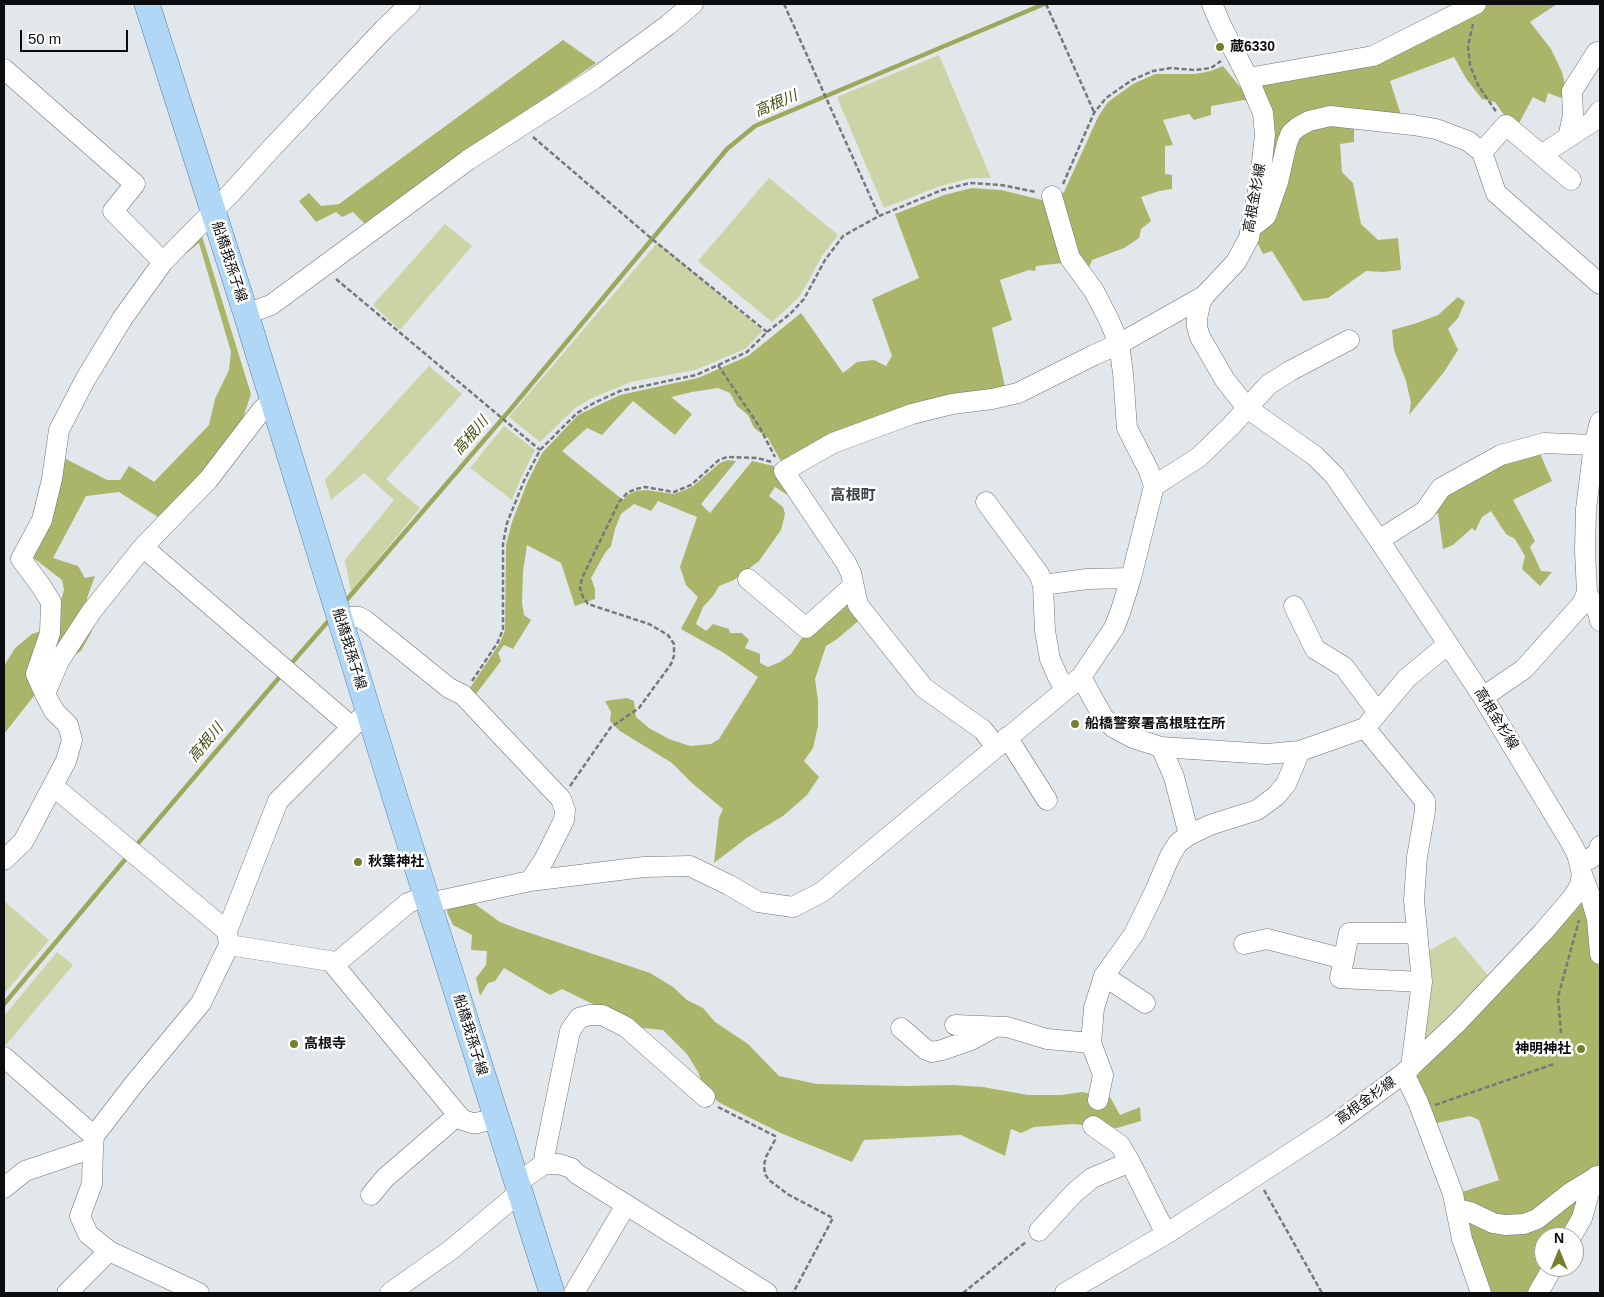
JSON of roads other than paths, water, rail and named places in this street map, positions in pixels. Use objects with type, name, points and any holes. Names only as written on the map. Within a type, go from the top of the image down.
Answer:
[{"type":"main road","name":"船橋我孫子線","points":[[147,4],[246,314],[340,619],[360,718],[427,899],[552,1293]]},
{"type":"street","points":[[4,860],[23,842],[66,761],[72,740],[68,725],[54,711],[36,674],[50,633],[51,602],[21,559],[42,520],[52,479],[59,430],[85,380],[122,319],[163,262],[410,4]]},
{"type":"street","points":[[246,314],[271,304],[468,160],[594,79],[668,25],[693,4]]},
{"type":"street","name":"高根金杉線","points":[[1065,1293],[1166,1234],[1331,1127],[1407,1070],[1458,1022],[1543,932],[1573,897],[1580,885],[1580,864],[1558,820],[1482,697],[1334,475],[1315,456],[1247,408],[1225,380],[1200,337],[1197,319],[1200,304],[1204,296],[1236,262],[1249,238],[1260,180],[1265,135],[1263,114],[1248,78],[1212,4]]},
{"type":"street","points":[[1248,78],[1372,56],[1475,13]]},
{"type":"street","points":[[1568,138],[1573,115],[1572,91],[1597,52],[1600,54]]},
{"type":"street","points":[[4,68],[135,184],[114,211],[163,262]]},
{"type":"street","points":[[1541,155],[1592,122],[1600,111]]},
{"type":"street","points":[[1251,228],[1266,216],[1278,182],[1287,143],[1292,133],[1298,127],[1309,121],[1330,116],[1413,125],[1436,129],[1468,141],[1482,152],[1496,193],[1600,284]]},
{"type":"street","points":[[1482,152],[1506,125],[1571,180]]},
{"type":"street","points":[[334,965],[408,902],[530,881],[644,867],[690,866],[730,885],[758,902],[793,907],[822,892],[1073,683],[1114,628],[1131,578],[1154,486],[1149,471],[1127,428],[1119,344],[1094,291],[1070,258],[1052,196]]},
{"type":"street","points":[[1047,800],[1002,742],[924,688],[858,605],[851,573],[846,562],[784,471],[833,443],[912,414],[952,404],[992,399],[1018,393],[1119,344],[1204,296]]},
{"type":"street","points":[[1154,486],[1199,457],[1231,426],[1268,385],[1290,371],[1349,340]]},
{"type":"street","points":[[45,694],[59,661],[91,612],[143,548],[208,480],[261,411],[272,400]]},
{"type":"street","points":[[1482,697],[1524,669],[1582,604],[1587,593],[1586,509],[1594,445],[1600,422]]},
{"type":"street","points":[[1379,540],[1425,511],[1441,488],[1501,455],[1544,443],[1594,445]]},
{"type":"street","points":[[986,502],[1039,574],[1043,585],[1045,631],[1050,659],[1058,677],[1073,683],[1114,728],[1132,738],[1161,747],[1267,754],[1300,751],[1365,728],[1407,678],[1447,645]]},
{"type":"street","points":[[143,548],[286,670],[360,718],[278,801],[228,938],[201,1003],[134,1084],[94,1142],[92,1184],[80,1216],[88,1234],[109,1251],[198,1293]]},
{"type":"street","points":[[1043,585],[1086,578],[1131,578]]},
{"type":"street","points":[[748,579],[806,628],[853,586]]},
{"type":"street","points":[[1587,593],[1600,615]]},
{"type":"street","points":[[1294,606],[1315,649],[1344,667],[1377,712]]},
{"type":"street","points":[[340,619],[359,617],[366,621],[449,688],[463,695],[561,800],[565,810],[564,820],[558,836],[530,881]]},
{"type":"street","points":[[1365,728],[1425,801],[1417,857],[1414,900],[1422,982],[1407,1070],[1452,1194],[1462,1240],[1481,1293]]},
{"type":"street","points":[[1161,747],[1174,777],[1190,835]]},
{"type":"street","points":[[1098,1100],[1104,1075],[1091,1043],[1094,1008],[1104,976],[1134,934],[1170,856],[1178,844],[1190,835],[1210,825],[1257,810],[1266,805],[1286,784],[1300,751]]},
{"type":"street","points":[[53,786],[133,853],[228,938],[330,961],[463,1120],[477,1123],[496,1118]]},
{"type":"street","points":[[1599,851],[1590,859],[1580,864],[1597,919],[1600,954]]},
{"type":"street","points":[[1417,933],[1349,933],[1340,978],[1422,982]]},
{"type":"street","points":[[1244,944],[1267,939],[1344,958]]},
{"type":"street","points":[[1104,976],[1145,1004]]},
{"type":"street","points":[[544,1164],[570,1031],[579,1018],[590,1015],[602,1015],[626,1027],[704,1097]]},
{"type":"street","points":[[955,1025],[1007,1027],[1047,1039],[1091,1043]]},
{"type":"street","points":[[902,1028],[925,1049],[932,1052],[971,1040],[996,1027]]},
{"type":"street","points":[[4,1057],[94,1142]]},
{"type":"street","points":[[371,1196],[385,1178],[458,1115]]},
{"type":"street","points":[[1093,1126],[1120,1145],[1166,1234]]},
{"type":"street","points":[[4,1188],[24,1171],[94,1142]]},
{"type":"street","points":[[1038,1231],[1074,1193],[1092,1178],[1130,1162]]},
{"type":"street","points":[[390,1293],[452,1249],[544,1164],[559,1164],[571,1168],[577,1174],[766,1293]]},
{"type":"street","points":[[1456,1209],[1470,1212],[1493,1223],[1505,1225],[1524,1224],[1537,1219],[1570,1193],[1597,1176]]},
{"type":"street","points":[[1577,1227],[1582,1218],[1597,1176]]},
{"type":"street","points":[[574,1293],[626,1204]]},
{"type":"street","points":[[67,1293],[109,1251]]},
{"type":"street","points":[[1538,1293],[1547,1277]]},
{"type":"waterway","name":"高根川","points":[[344,603],[510,410],[727,149],[755,126],[1044,4]]},
{"type":"waterway","name":"高根川","points":[[290,665],[331,618]]},
{"type":"waterway","name":"高根川","points":[[134,848],[283,673]]},
{"type":"waterway","name":"高根川","points":[[4,1004],[128,856]]},
{"type":"place","name":"蔵6330","points":[[1220,47]]},
{"type":"place","name":"船橋警察署高根駐在所","points":[[1075,724]]},
{"type":"place","name":"秋葉神社","points":[[358,862]]},
{"type":"place","name":"高根寺","points":[[294,1044]]},
{"type":"place","name":"神明神社","points":[[1581,1049]]},
{"type":"district","name":"高根町","points":[[853,496]]}]
